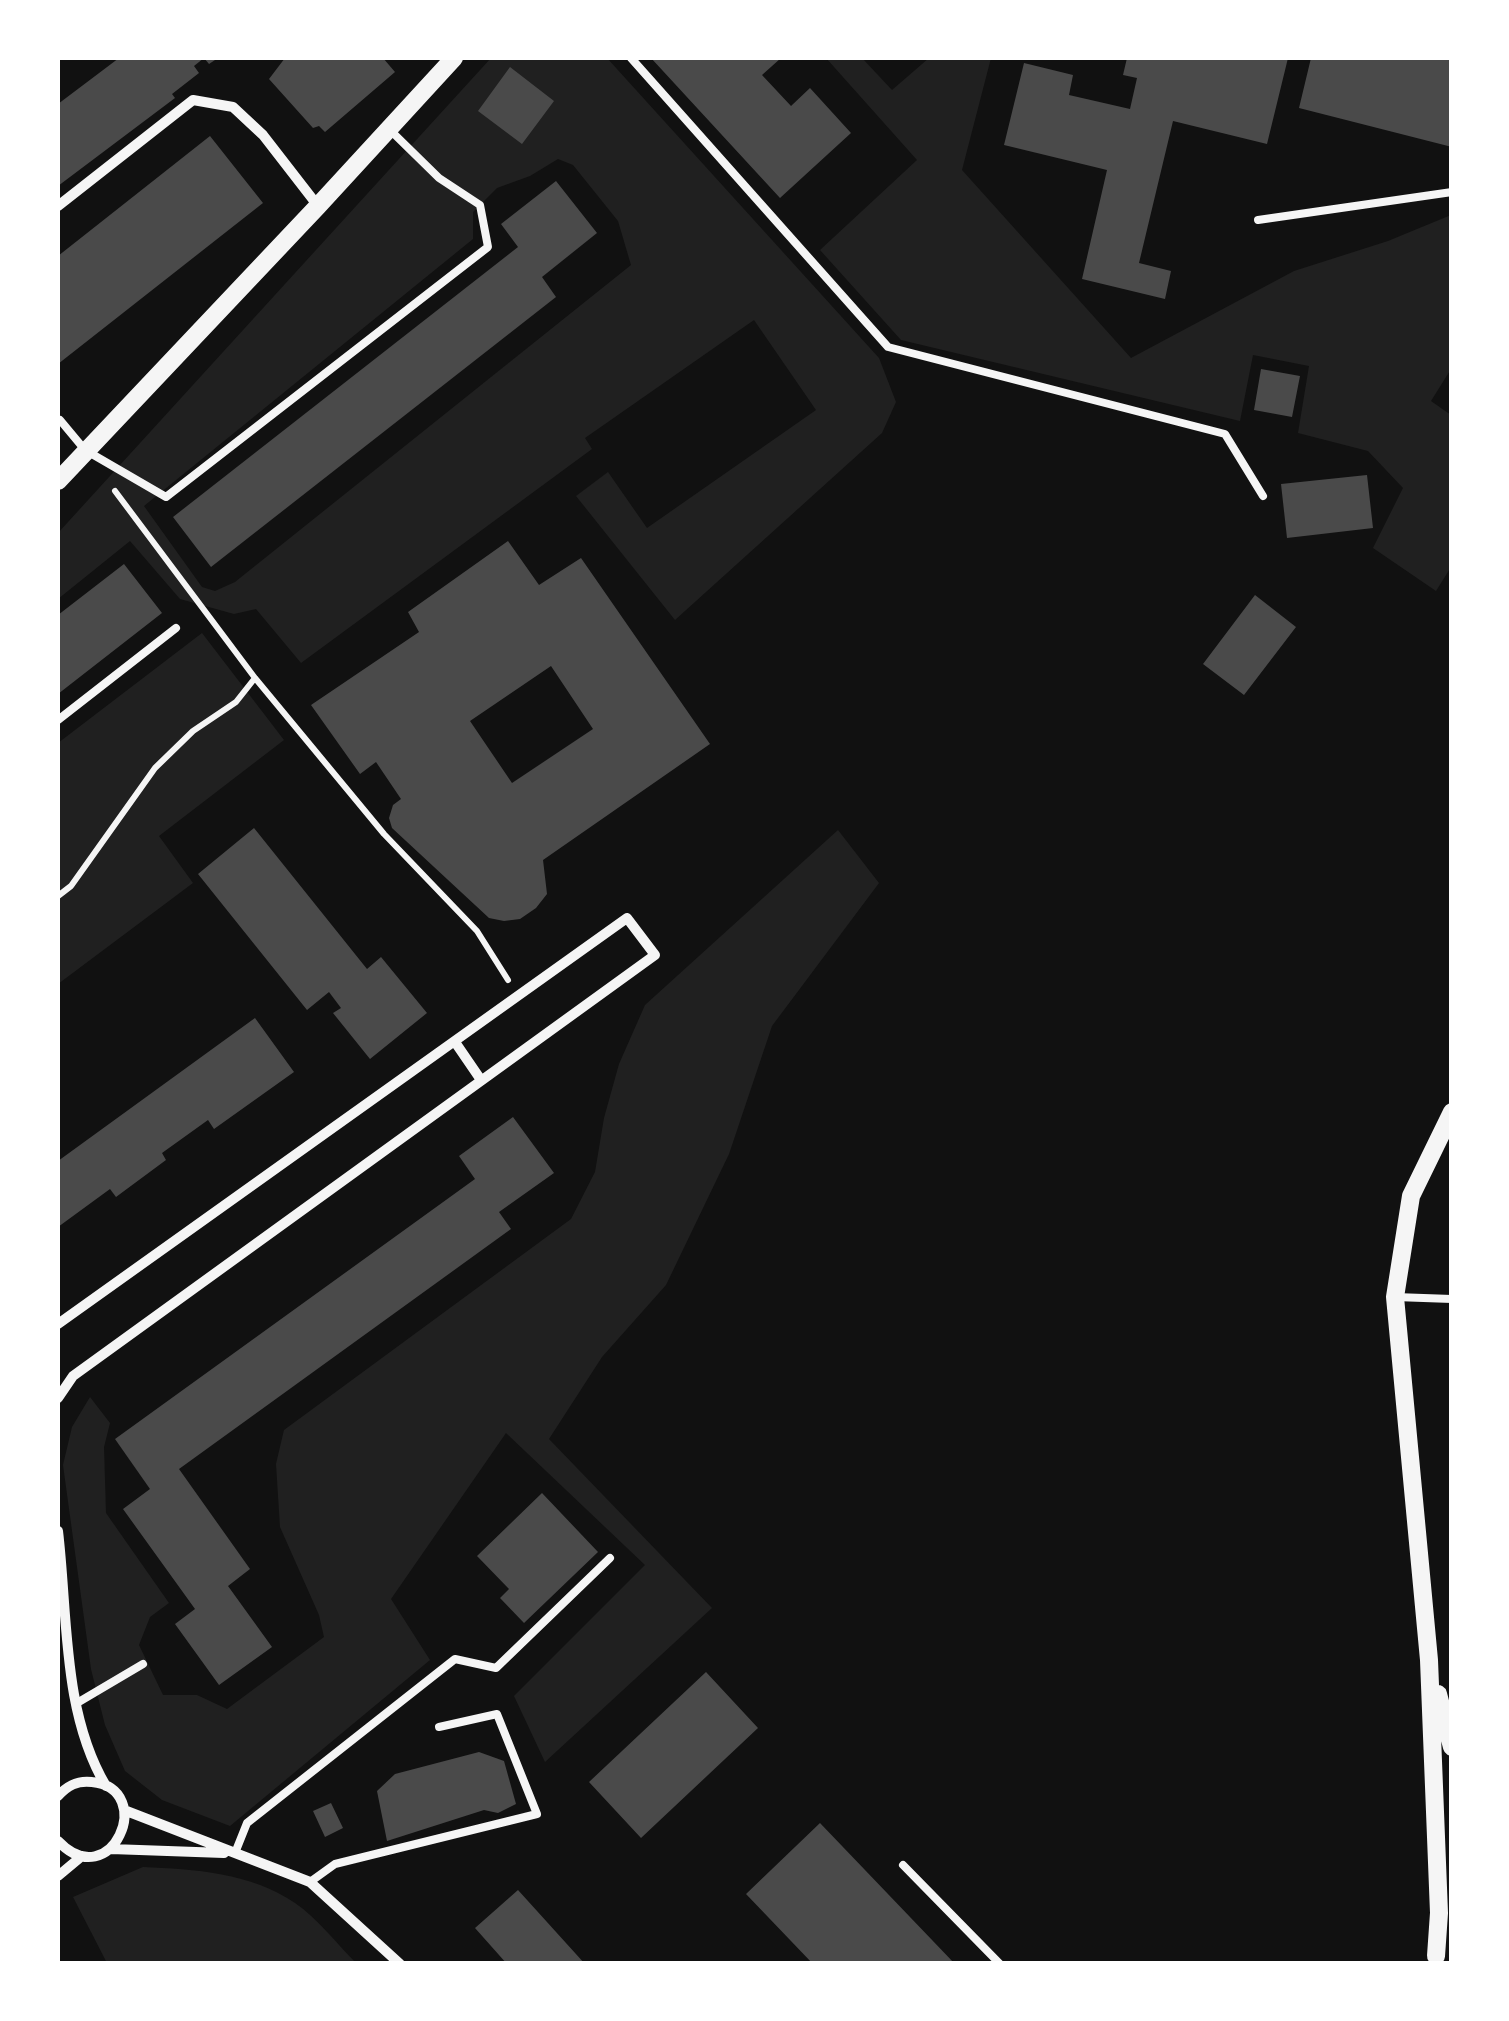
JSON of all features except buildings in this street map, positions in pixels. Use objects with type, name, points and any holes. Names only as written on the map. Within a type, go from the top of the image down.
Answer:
[{"type":"street","points":[[58,481],[454,58]]},
{"type":"street","points":[[58,206],[193,100],[233,108],[263,136],[318,206]]},
{"type":"street","points":[[58,1324],[627,918],[655,955],[73,1376],[58,1398]]},
{"type":"street","points":[[456,1042],[482,1080]]},
{"type":"street","points":[[1434,1960],[1439,1912],[1428,1660],[1395,1298],[1411,1196],[1449,1120]]},
{"type":"street","points":[[58,1531],[65,1624],[77,1703],[96,1769],[124,1810],[123,1832],[110,1849]]},
{"type":"street","points":[[1428,1660],[1452,1747]]},
{"type":"street","points":[[58,1796],[78,1782],[106,1786]]},
{"type":"street","points":[[124,1810],[310,1882],[400,1964]]},
{"type":"street","points":[[58,1842],[82,1856],[110,1849],[235,1854]]},
{"type":"street","points":[[58,1876],[82,1856]]},
{"type":"street","points":[[1434,1960],[1452,1942]]},
{"type":"lane","points":[[631,58],[888,346],[1225,434],[1263,496]]},
{"type":"lane","points":[[58,422],[85,450],[166,497],[488,247],[480,206],[440,178],[389,129]]},
{"type":"lane","points":[[1258,220],[1452,192]]},
{"type":"lane","points":[[58,720],[176,628]]},
{"type":"lane","points":[[1395,1298],[1452,1299]]},
{"type":"lane","points":[[235,1854],[247,1823],[262,1811],[454,1660],[496,1668],[610,1558]]},
{"type":"lane","points":[[77,1703],[144,1664]]},
{"type":"lane","points":[[310,1882],[335,1864],[537,1814],[497,1714],[439,1727]]},
{"type":"lane","points":[[903,1865],[1000,1964]]},
{"type":"path","points":[[85,450],[255,678],[384,834],[477,931],[518,996]]},
{"type":"path","points":[[58,896],[71,886],[156,768],[193,730],[236,702],[255,678]]},
{"type":"shaded area","points":[[491,58],[607,58],[879,358],[896,402],[882,433],[675,620],[576,496],[608,472],[647,528],[816,410],[754,320],[585,438],[592,449],[301,663],[256,609],[234,614],[180,599],[130,541],[58,599],[58,533]],"holes":[[[558,159],[573,165],[618,221],[631,265],[235,582],[215,591],[202,587],[144,506],[473,239],[473,212],[497,188],[530,176]]]},
{"type":"shaded area","points":[[826,58],[862,58],[892,90],[929,58],[991,58],[962,170],[1131,358],[1294,271],[1388,241],[1451,215],[1451,369],[1431,401],[1451,415],[1451,567],[1436,591],[1373,548],[1403,488],[1368,451],[1298,433],[1309,366],[1253,355],[1240,421],[901,340],[820,250],[917,160]]},
{"type":"shaded area","points":[[202,633],[284,740],[159,836],[193,883],[58,984],[58,743]]},
{"type":"shaded area","points":[[838,830],[879,883],[772,1026],[729,1154],[666,1285],[602,1357],[549,1439],[712,1608],[545,1762],[514,1696],[645,1565],[506,1433],[391,1599],[430,1660],[230,1826],[162,1800],[125,1771],[105,1725],[91,1669],[63,1465],[72,1427],[90,1397],[110,1423],[104,1447],[106,1513],[169,1603],[150,1617],[139,1645],[163,1695],[197,1695],[227,1709],[324,1637],[319,1615],[280,1527],[276,1464],[284,1430],[571,1219],[595,1172],[619,1064],[645,1005]]},
{"type":"shaded area","points":[[143,1867],[222,1875],[278,1893],[311,1916],[356,1963],[107,1963],[73,1897]]}]
